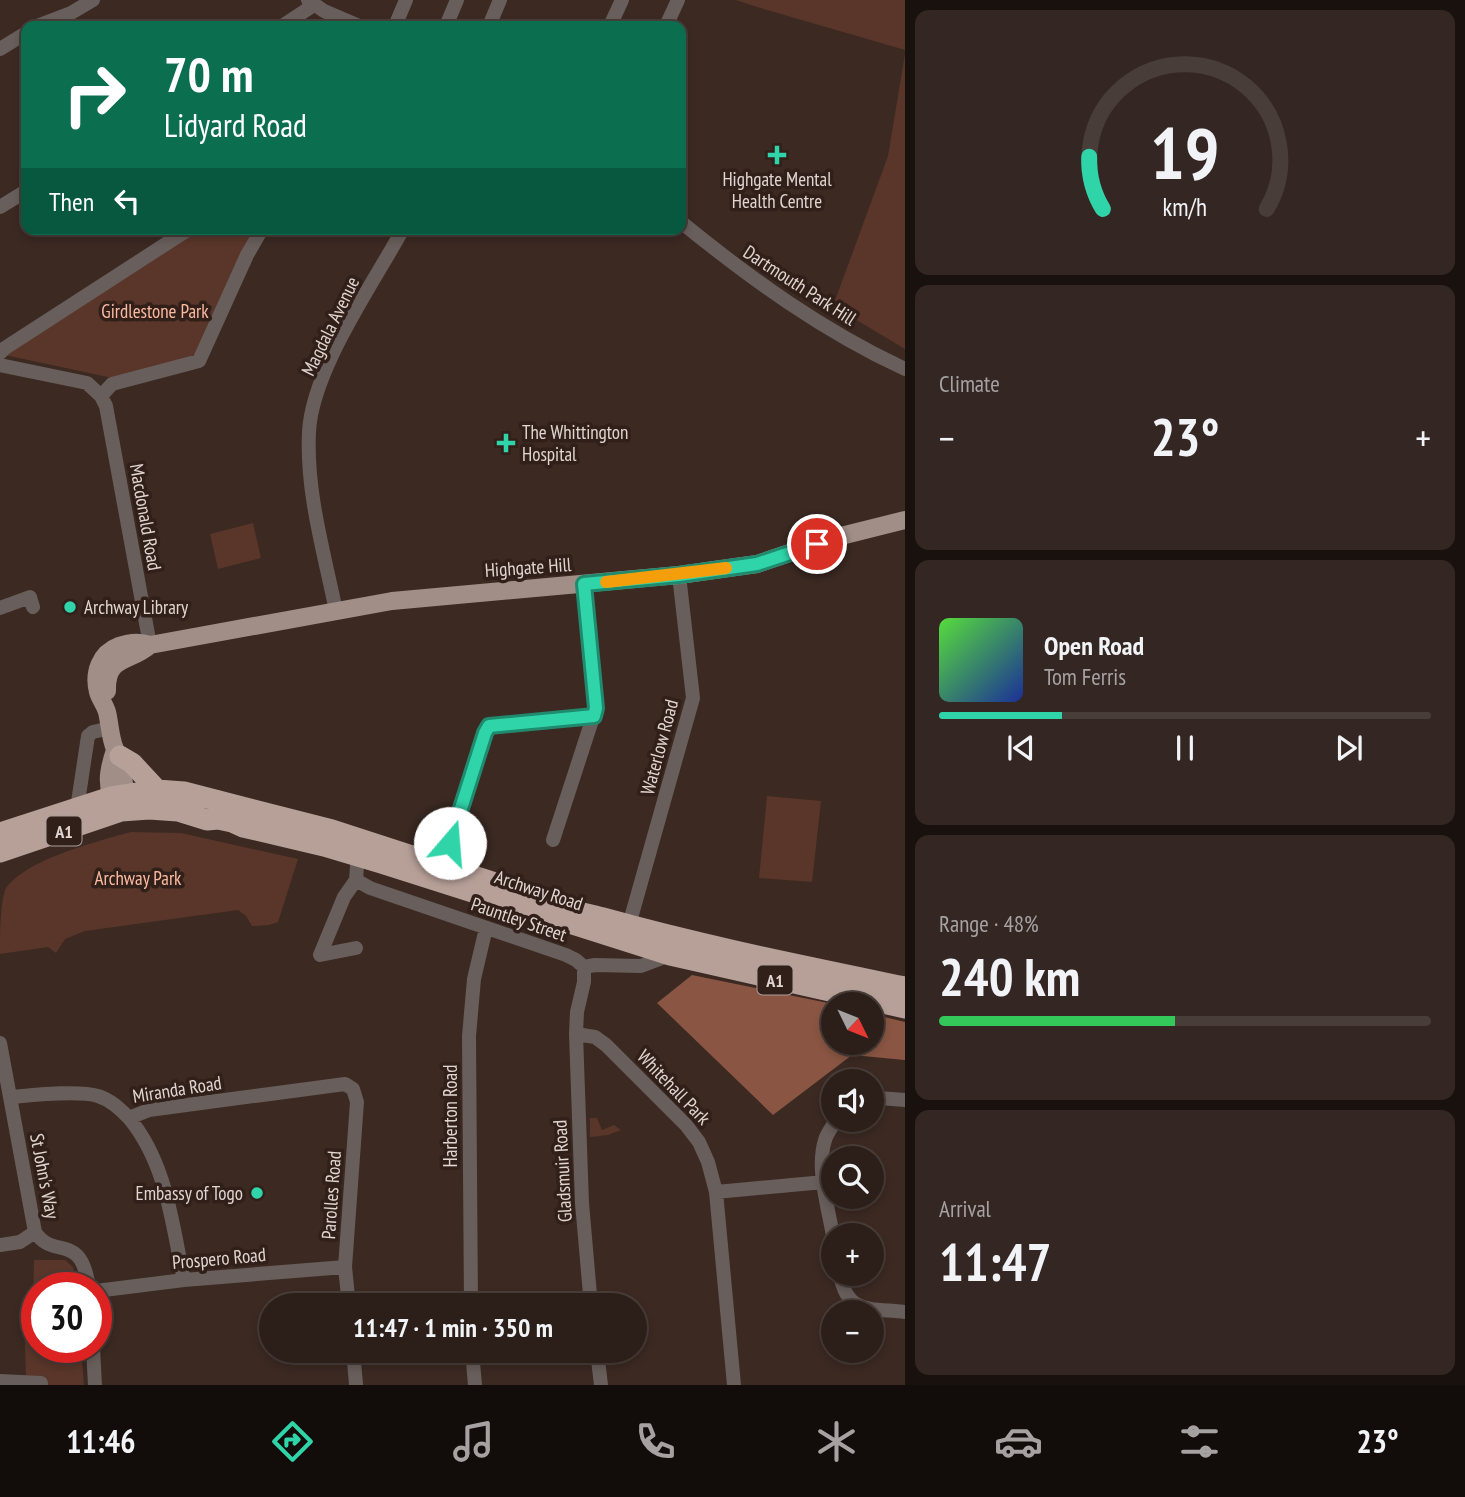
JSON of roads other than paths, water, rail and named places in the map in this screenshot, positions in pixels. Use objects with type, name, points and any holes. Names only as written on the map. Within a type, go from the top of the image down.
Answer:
[{"type":"highway","points":[[117,753],[132,763],[157,790]]},
{"type":"highway","name":"Archway Road","points":[[1,849],[119,801],[157,790],[184,792],[332,830],[517,890],[527,884],[547,893],[545,909]]},
{"type":"highway","name":"Archway Road","points":[[1,849],[79,808],[119,801],[149,809],[178,811],[207,820],[218,818],[545,909],[670,955],[905,1008]]},
{"type":"highway","name":"Archway Road","points":[[545,909],[629,925],[690,942],[905,987]]},
{"type":"main road","name":"Highgate Hill","points":[[106,709],[107,682],[113,666],[150,645],[433,596],[679,575],[757,564],[837,537],[905,520]]},
{"type":"main road","name":"Highgate Hill","points":[[106,709],[96,681],[104,656],[116,647],[134,642],[150,645]]},
{"type":"main road","points":[[106,709],[117,753],[119,801]]},
{"type":"street","points":[[50,21],[93,0]]},
{"type":"street","points":[[397,21],[406,0]]},
{"type":"street","points":[[448,21],[457,0]]},
{"type":"street","points":[[491,21],[500,0]]},
{"type":"street","points":[[612,21],[622,0]]},
{"type":"street","points":[[668,21],[678,0]]},
{"type":"street","points":[[288,21],[311,2],[347,21]]},
{"type":"street","points":[[0,49],[21,36]]},
{"type":"street","points":[[0,207],[21,194]]},
{"type":"street","name":"Dartmouth Park Hill","points":[[686,226],[745,274],[800,312],[905,369]]},
{"type":"street","points":[[0,353],[180,235]]},
{"type":"street","points":[[0,365],[87,383],[101,396],[111,384],[199,361],[259,235]]},
{"type":"street","name":"Magdala Avenue","points":[[336,611],[312,495],[309,429],[315,402],[330,362],[400,235]]},
{"type":"street","name":"Macdonald Road","points":[[101,396],[106,406],[150,645]]},
{"type":"street","name":"Waterlow Road","points":[[629,925],[693,698],[679,575]]},
{"type":"street","points":[[553,840],[596,708],[584,584]]},
{"type":"street","points":[[0,608],[30,597],[33,607]]},
{"type":"street","points":[[443,866],[489,726],[594,716]]},
{"type":"street","points":[[79,808],[88,736],[110,728]]},
{"type":"street","points":[[356,948],[320,955],[344,897],[356,880],[361,857]]},
{"type":"street","name":"Pauntley Street","points":[[356,880],[370,888],[566,955],[584,967]]},
{"type":"street","name":"Harberton Road","points":[[471,1293],[469,1036],[474,979],[486,928]]},
{"type":"street","points":[[576,1034],[584,967],[641,966],[670,955]]},
{"type":"street","name":"Whitehall Park","points":[[576,1034],[595,1037],[606,1045],[686,1125],[699,1142],[716,1192],[734,1385]]},
{"type":"street","name":"Gladsmuir Road","points":[[576,1034],[582,1203],[590,1293]]},
{"type":"street","name":"St John's Way","points":[[0,1043],[29,1208],[36,1232],[40,1239],[47,1243],[74,1252],[84,1265],[86,1272]]},
{"type":"street","name":"Miranda Road","points":[[11,1097],[54,1094],[97,1096],[115,1104],[130,1118],[149,1111],[345,1084],[353,1089]]},
{"type":"street","name":"Parolles Road","points":[[348,1293],[345,1267],[358,1102],[353,1089]]},
{"type":"street","points":[[884,1098],[905,1100]]},
{"type":"street","points":[[130,1118],[141,1133],[160,1171],[184,1279]]},
{"type":"street","points":[[716,1192],[821,1182]]},
{"type":"street","points":[[0,1245],[20,1242],[36,1232]]},
{"type":"street","name":"Prospero Road","points":[[112,1288],[184,1279],[345,1267]]},
{"type":"street","points":[[842,1286],[850,1301],[865,1307],[905,1312]]},
{"type":"street","points":[[94,1363],[95,1385]]},
{"type":"street","points":[[352,1385],[353,1363]]},
{"type":"street","points":[[473,1363],[475,1385]]},
{"type":"street","points":[[598,1363],[601,1385]]},
{"type":"street","points":[[0,1381],[41,1382],[40,1385]]},
{"type":"place","name":"Highgate Mental Health Centre","points":[[777,155]]},
{"type":"place","name":"The Whittington Hospital","points":[[506,443]]},
{"type":"place","name":"Archway Library","points":[[70,607]]},
{"type":"place","name":"Embassy of Togo","points":[[257,1193]]},
{"type":"park label","name":"Girdlestone Park","points":[[155,311]]},
{"type":"park label","name":"Archway Park","points":[[138,878]]}]
